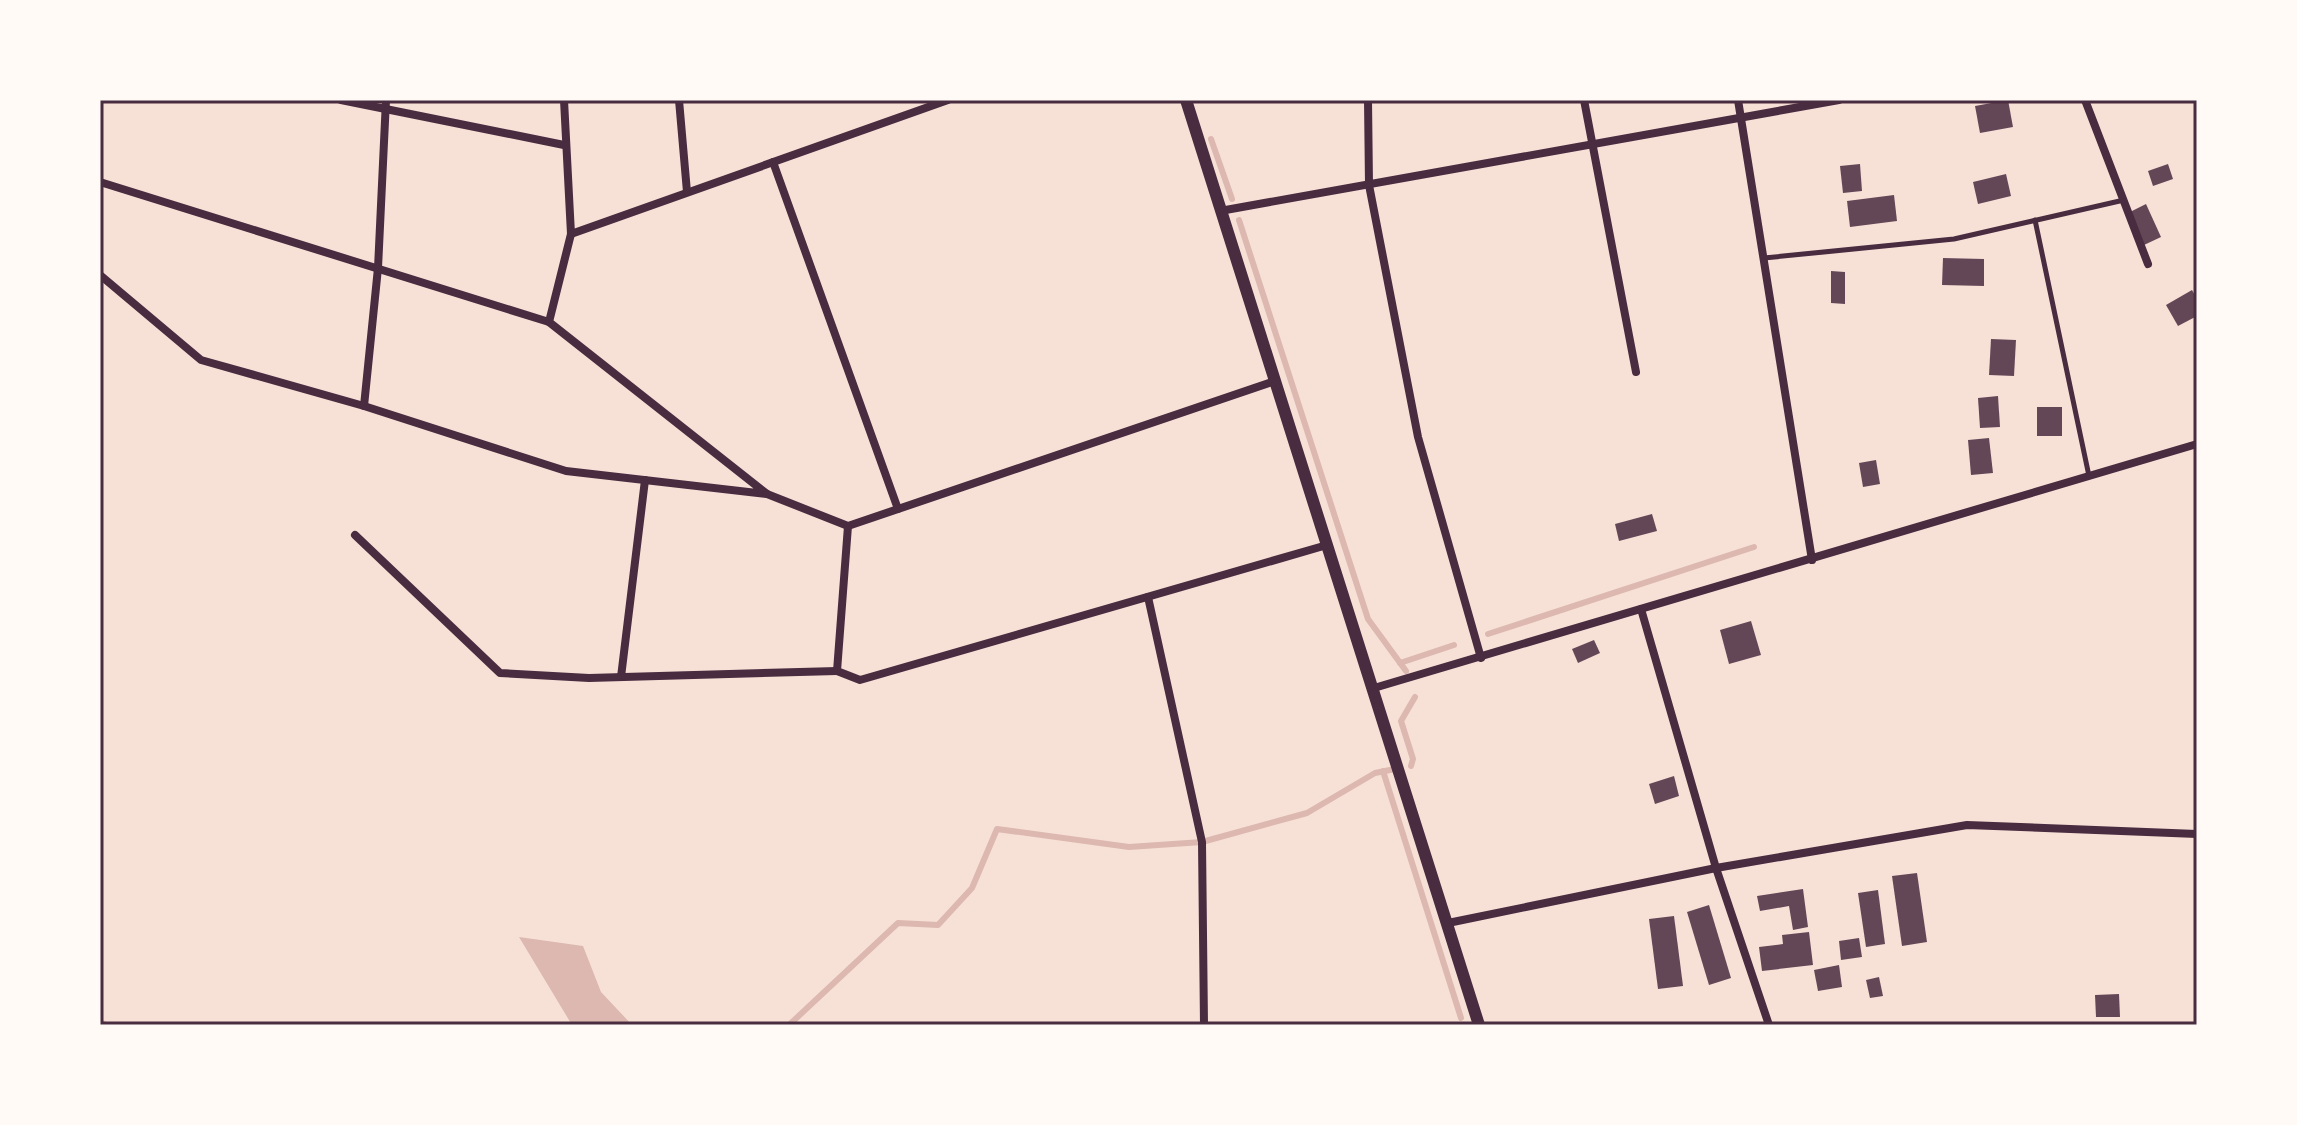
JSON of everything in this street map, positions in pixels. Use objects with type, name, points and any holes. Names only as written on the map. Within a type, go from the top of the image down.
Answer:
[{"type":"street","points":[[341,100],[386,104],[564,145]]},
{"type":"street","points":[[549,322],[571,234],[564,100]]},
{"type":"street","points":[[679,100],[687,192]]},
{"type":"street","points":[[571,234],[948,100]]},
{"type":"street","points":[[1186,100],[1479,1025]]},
{"type":"street","points":[[1368,100],[1369,185],[1418,437],[1481,658]]},
{"type":"street","points":[[1584,100],[1636,372]]},
{"type":"street","points":[[1738,100],[1812,560]]},
{"type":"street","points":[[1220,211],[1839,100]]},
{"type":"street","points":[[2085,100],[2148,264]]},
{"type":"street","points":[[364,406],[378,268],[386,104]]},
{"type":"street","points":[[773,162],[898,509]]},
{"type":"street","points":[[100,182],[549,322],[767,494]]},
{"type":"street","points":[[100,275],[201,360],[364,406],[566,471],[767,494],[848,526],[1275,381]]},
{"type":"street","points":[[1374,688],[2197,444]]},
{"type":"street","points":[[621,677],[645,480]]},
{"type":"street","points":[[837,671],[848,526]]},
{"type":"street","points":[[355,535],[500,673],[621,677],[837,671],[860,680],[1327,545]]},
{"type":"street","points":[[1148,597],[1202,842],[1204,1025]]},
{"type":"street","points":[[1641,609],[1716,868],[1769,1025]]},
{"type":"street","points":[[1448,923],[1716,868],[1967,825],[2197,834]]},
{"type":"lane","points":[[1763,258],[1954,239],[2124,200]]},
{"type":"lane","points":[[2035,220],[2089,476]]},
{"type":"shaded area","points":[[519,937],[583,946],[601,992],[632,1025],[572,1025]]},
{"type":"building","points":[[2008,100],[2013,127],[1980,133],[1975,106]]},
{"type":"building","points":[[1860,164],[1862,191],[1843,193],[1840,166]]},
{"type":"building","points":[[2168,164],[2173,179],[2153,186],[2148,171]]},
{"type":"building","points":[[2006,174],[2011,196],[1978,204],[1973,182]]},
{"type":"building","points":[[1894,195],[1897,221],[1850,227],[1847,201]]},
{"type":"building","points":[[2146,204],[2161,237],[2144,245],[2130,212]]},
{"type":"building","points":[[1943,258],[1984,259],[1984,286],[1942,285]]},
{"type":"building","points":[[1831,271],[1845,272],[1845,304],[1831,303]]},
{"type":"building","points":[[2192,290],[2197,299],[2197,316],[2178,326],[2166,305]]},
{"type":"building","points":[[1991,339],[2016,340],[2014,376],[1989,375]]},
{"type":"building","points":[[1998,396],[2000,427],[1980,428],[1978,398]]},
{"type":"building","points":[[2037,407],[2062,407],[2062,436],[2037,436]]},
{"type":"building","points":[[1989,438],[1993,473],[1971,475],[1968,440]]},
{"type":"building","points":[[1876,460],[1880,484],[1863,487],[1859,463]]},
{"type":"building","points":[[1652,514],[1657,531],[1619,541],[1615,524]]},
{"type":"building","points":[[1751,621],[1761,655],[1729,664],[1720,630]]},
{"type":"building","points":[[1594,640],[1600,653],[1578,663],[1572,649]]},
{"type":"building","points":[[1674,776],[1679,796],[1655,804],[1649,784]]},
{"type":"building","points":[[1917,873],[1927,942],[1902,946],[1892,876]]},
{"type":"building","points":[[1803,889],[1808,927],[1793,930],[1789,906],[1760,911],[1757,896]]},
{"type":"building","points":[[1878,890],[1885,944],[1866,947],[1858,893]]},
{"type":"building","points":[[1709,905],[1731,978],[1709,985],[1687,912]]},
{"type":"building","points":[[1674,916],[1683,986],[1658,989],[1649,919]]},
{"type":"building","points":[[1809,932],[1813,965],[1762,971],[1759,947],[1783,944],[1782,935]]},
{"type":"building","points":[[1859,938],[1862,957],[1841,960],[1839,941]]},
{"type":"building","points":[[1839,965],[1842,987],[1818,991],[1814,970]]},
{"type":"building","points":[[1879,977],[1883,996],[1870,998],[1866,980]]},
{"type":"building","points":[[2119,994],[2120,1017],[2096,1017],[2095,995]]},
{"type":"waterway","points":[[1211,139],[1232,199]]},
{"type":"waterway","points":[[1239,220],[1368,619],[1406,671]]},
{"type":"waterway","points":[[1488,634],[1754,547]]},
{"type":"waterway","points":[[1400,663],[1454,645]]},
{"type":"waterway","points":[[1411,766],[1413,759],[1401,721],[1415,697]]},
{"type":"waterway","points":[[789,1025],[898,923],[938,925],[972,888],[997,829],[1129,847],[1202,842],[1307,813],[1375,773],[1395,769]]},
{"type":"waterway","points":[[1383,771],[1461,1018]]},
{"type":"waterway","points":[[100,1022],[106,1025]]}]
